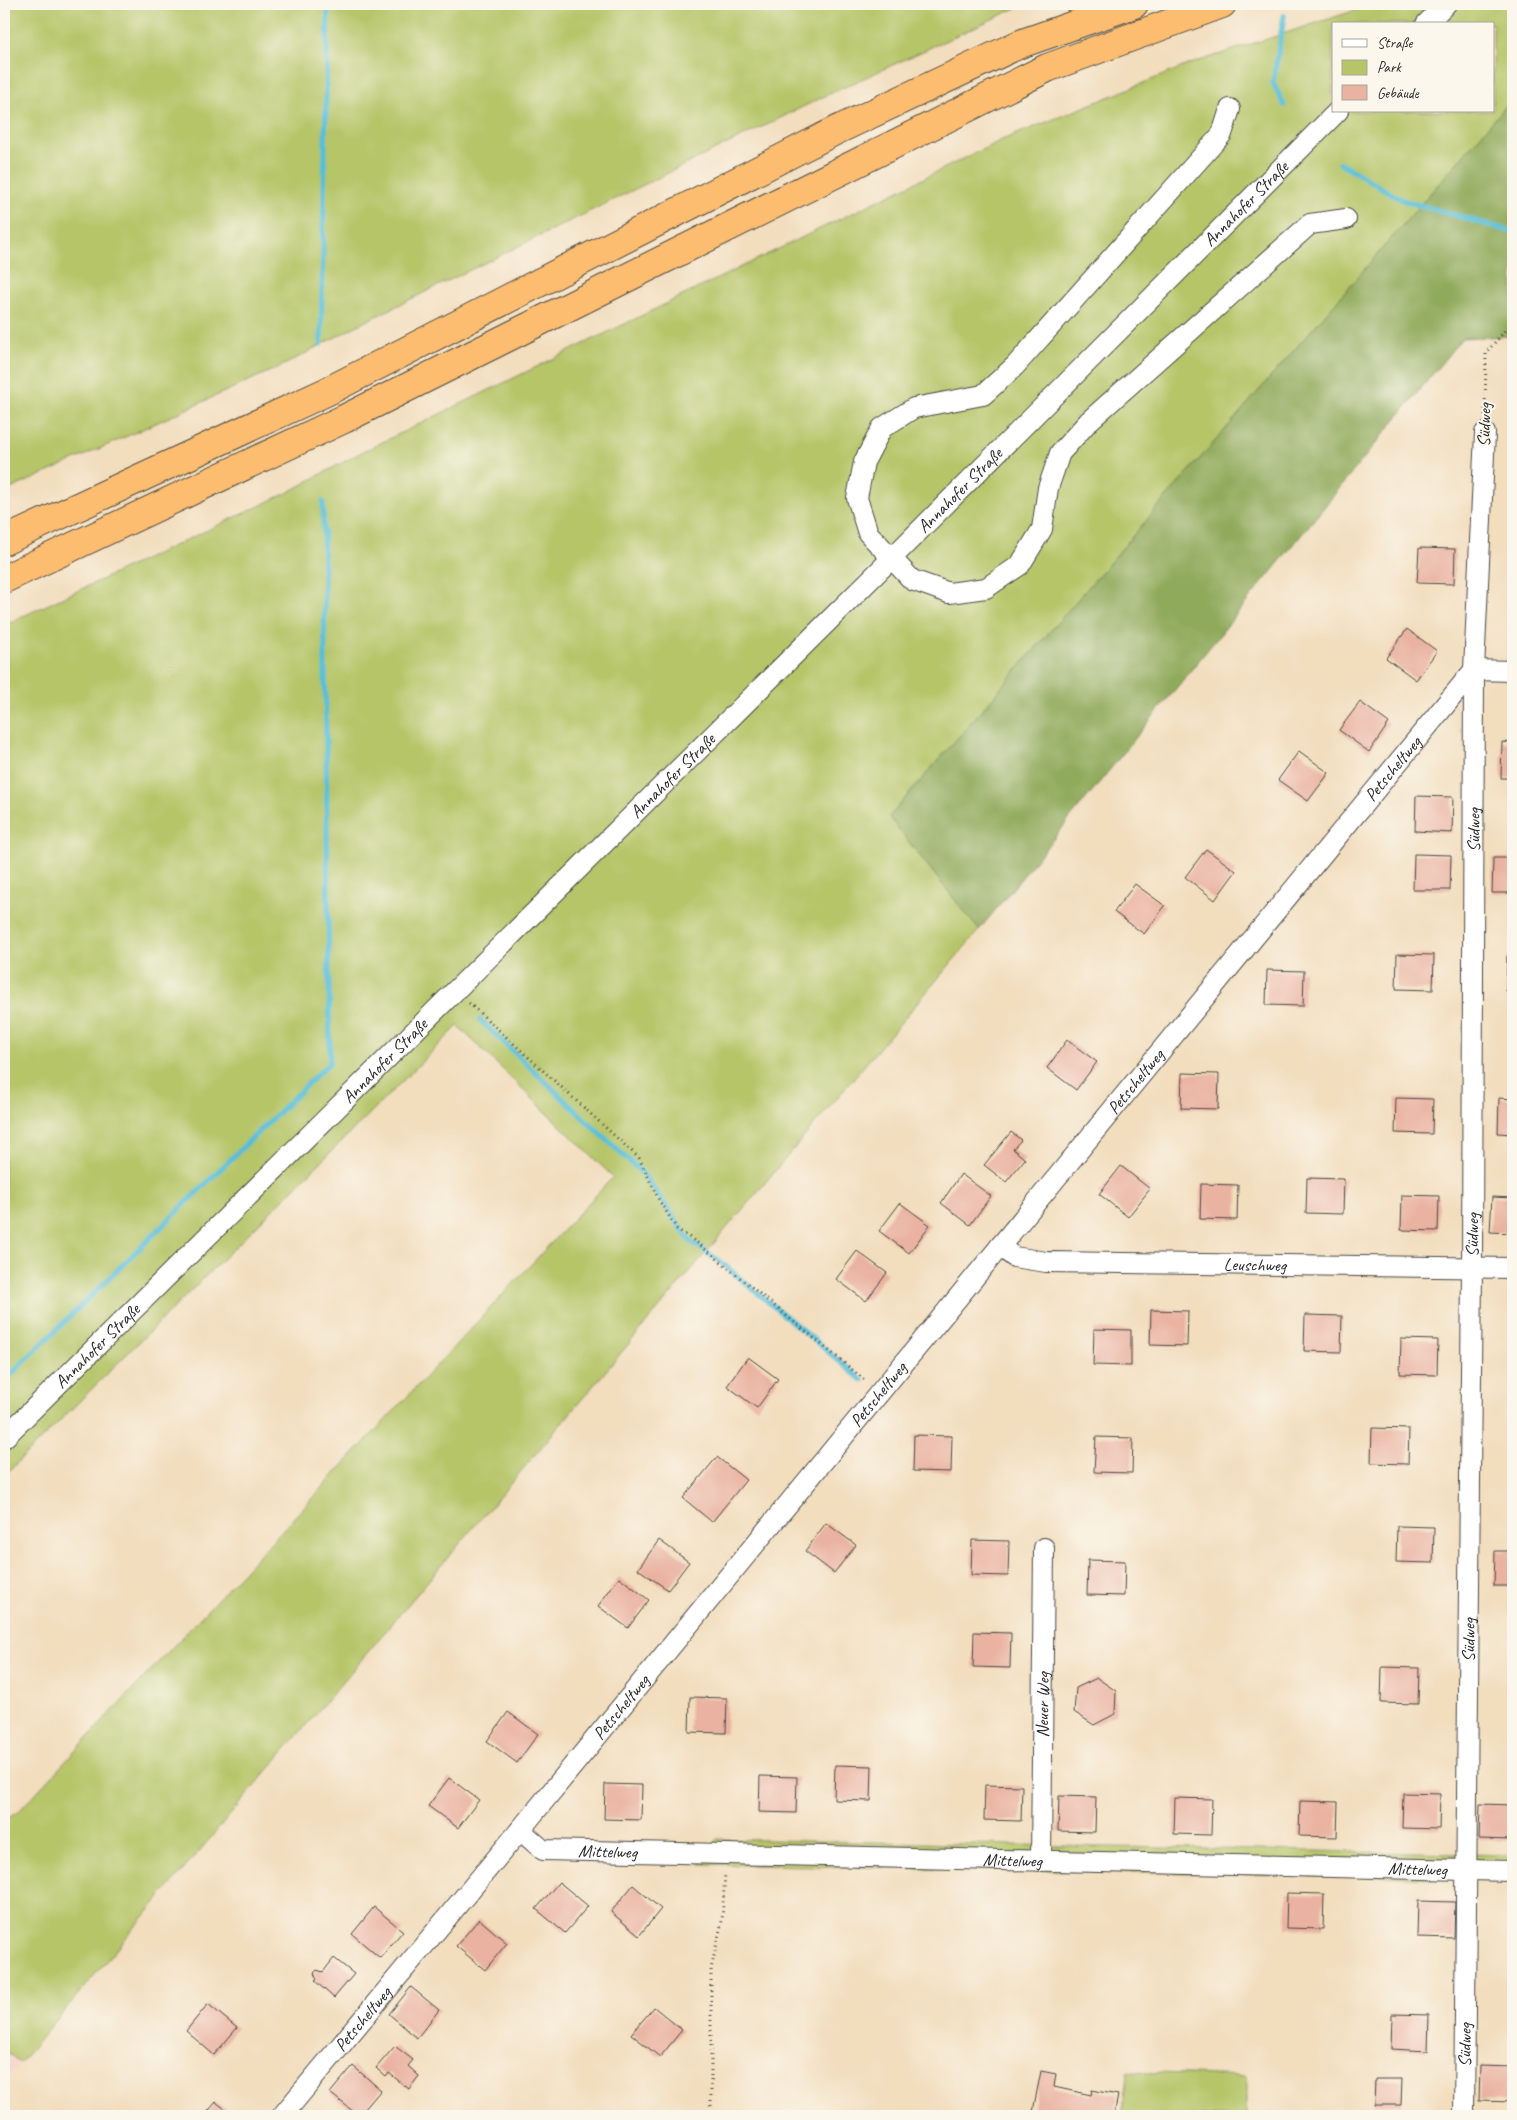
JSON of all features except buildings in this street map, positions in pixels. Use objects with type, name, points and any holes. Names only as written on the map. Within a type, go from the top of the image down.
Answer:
[{"type":"highway","points":[[4,540],[326,392],[835,131],[1020,44],[1134,4]]},
{"type":"highway","points":[[4,578],[344,419],[1047,68],[1222,4]]},
{"type":"street","points":[[1428,22],[1446,4]]},
{"type":"street","points":[[1230,109],[1222,134],[1015,366],[983,395],[914,408],[882,428],[864,462],[857,498],[868,533],[912,580],[949,593],[986,588],[1020,565],[1042,528],[1048,488],[1060,453],[1083,427],[1310,224],[1346,219]]},
{"type":"street","name":"Annahofer Straße","points":[[4,1438],[891,559],[1337,112]]},
{"type":"street","name":"Südweg","points":[[1464,2116],[1472,1268],[1474,670],[1485,433]]},
{"type":"street","points":[[1474,670],[1513,671]]},
{"type":"street","name":"Petscheltweg","points":[[282,2116],[520,1830],[1474,670]]},
{"type":"street","name":"Leuschweg","points":[[1000,1246],[1014,1257],[1046,1262],[1513,1268]]},
{"type":"street","name":"Neuer Weg","points":[[1041,1861],[1044,1548]]},
{"type":"street","name":"Mittelweg","points":[[520,1830],[543,1850],[1513,1871]]},
{"type":"path","name":"Südweg","points":[[1485,433],[1486,353],[1513,321]]},
{"type":"path","points":[[455,990],[639,1158],[659,1200],[677,1229],[699,1244],[880,1393]]},
{"type":"path","points":[[711,2116],[711,1969],[722,1920],[727,1854]]},
{"type":"shaded area","points":[[4,2049],[20,2063],[4,2081]]},
{"type":"green space","points":[[4,4],[1025,4],[825,96],[360,324],[286,364],[4,492]]},
{"type":"green space","points":[[1375,4],[1513,4],[1513,98],[889,817],[979,930],[20,2063],[4,2049],[4,1821],[20,1810],[613,1177],[458,1026],[4,1476],[4,625],[287,493],[358,454],[1002,140],[1193,63]]},
{"type":"green space","points":[[1513,98],[1513,336],[1462,338],[979,930],[889,817]]},
{"type":"green space","points":[[717,1839],[1513,1855],[1513,1879],[700,1864]]},
{"type":"green space","points":[[1127,2072],[1246,2076],[1246,2116],[1122,2116]]},
{"type":"waterway","points":[[321,344],[328,4]]},
{"type":"waterway","points":[[1284,16],[1273,83],[1284,105]]},
{"type":"waterway","points":[[1340,163],[1402,200],[1513,232]]},
{"type":"waterway","points":[[4,1381],[330,1062],[323,502]]},
{"type":"waterway","points":[[480,1020],[644,1175],[690,1241],[718,1260],[862,1380]]}]
